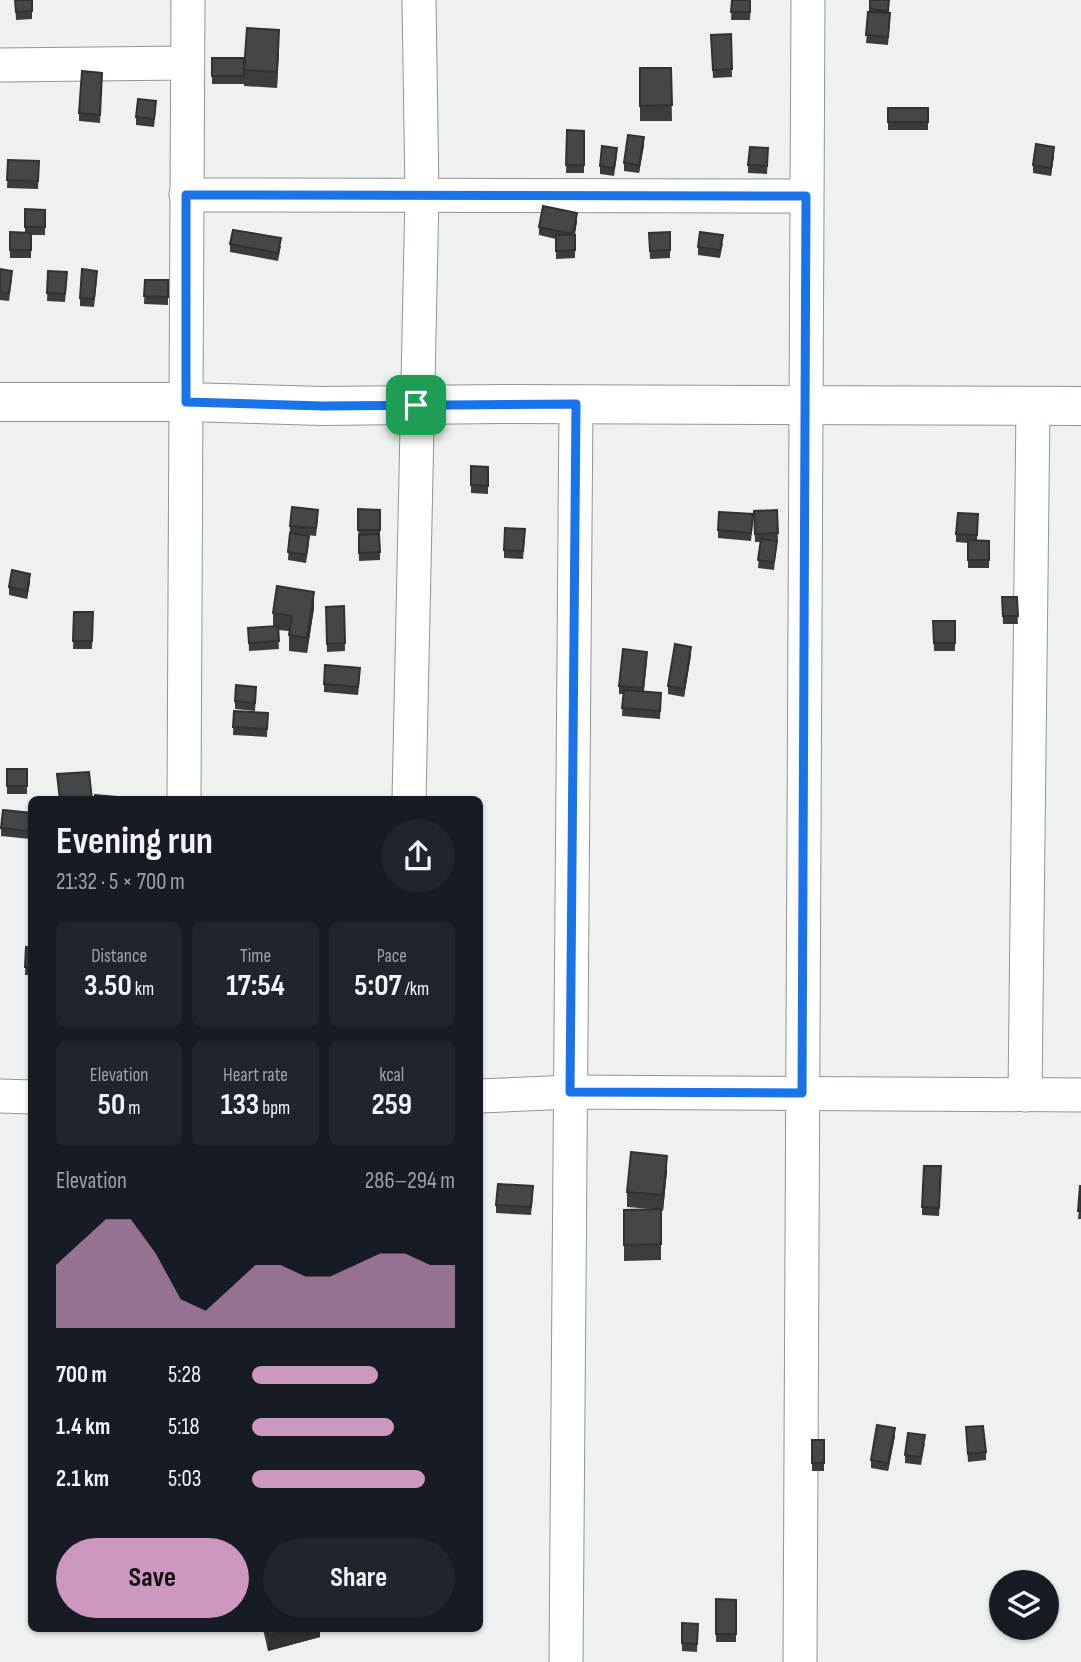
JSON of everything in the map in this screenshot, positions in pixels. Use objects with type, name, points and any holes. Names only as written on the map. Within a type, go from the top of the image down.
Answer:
[{"type":"street","points":[[184,796],[188,0]]},
{"type":"street","points":[[409,796],[422,195],[419,0]]},
{"type":"street","points":[[800,1662],[808,0]]},
{"type":"street","points":[[0,65],[187,63]]},
{"type":"street","points":[[186,195],[806,196]]},
{"type":"street","points":[[0,401],[323,406],[1081,406]]},
{"type":"street","points":[[566,1662],[576,404]]},
{"type":"street","points":[[1025,1095],[1033,406]]},
{"type":"street","points":[[483,1096],[570,1092],[1081,1095]]},
{"type":"street","points":[[0,1096],[28,1097]]},
{"type":"building","points":[[15,0],[32,0],[32,11],[16,12]]},
{"type":"building","points":[[732,0],[750,0],[750,12],[731,12]]},
{"type":"building","points":[[870,0],[889,0],[888,11],[870,9]]},
{"type":"building","points":[[868,12],[890,13],[888,37],[866,35]]},
{"type":"building","points":[[247,28],[279,30],[277,72],[244,70]]},
{"type":"building","points":[[731,34],[732,69],[713,70],[711,35]]},
{"type":"building","points":[[212,58],[244,58],[244,76],[212,76]]},
{"type":"building","points":[[640,68],[671,68],[672,105],[640,106]]},
{"type":"building","points":[[82,71],[102,73],[100,115],[79,113]]},
{"type":"building","points":[[138,99],[156,101],[154,119],[136,117]]},
{"type":"building","points":[[888,108],[928,108],[928,122],[888,122]]},
{"type":"building","points":[[567,130],[584,131],[584,165],[566,165]]},
{"type":"building","points":[[628,135],[644,137],[639,165],[624,163]]},
{"type":"building","points":[[1036,144],[1054,147],[1051,168],[1033,165]]},
{"type":"building","points":[[602,146],[617,148],[614,168],[600,166]]},
{"type":"building","points":[[750,147],[768,148],[767,166],[748,165]]},
{"type":"building","points":[[8,160],[39,161],[38,181],[7,180]]},
{"type":"building","points":[[543,206],[577,213],[573,234],[539,227]]},
{"type":"building","points":[[25,209],[45,210],[45,227],[25,227]]},
{"type":"building","points":[[233,230],[281,238],[278,253],[230,244]]},
{"type":"building","points":[[10,232],[31,233],[31,250],[10,250]]},
{"type":"building","points":[[670,232],[670,250],[650,251],[649,233]]},
{"type":"building","points":[[700,232],[723,235],[720,250],[698,247]]},
{"type":"building","points":[[556,235],[575,235],[575,250],[556,251]]},
{"type":"building","points":[[0,269],[12,271],[9,293],[0,292]]},
{"type":"building","points":[[82,269],[97,271],[94,299],[80,298]]},
{"type":"building","points":[[48,271],[67,272],[65,294],[47,293]]},
{"type":"building","points":[[145,280],[168,280],[168,297],[144,296]]},
{"type":"building","points":[[471,466],[488,467],[488,486],[471,485]]},
{"type":"building","points":[[292,507],[318,510],[316,528],[290,526]]},
{"type":"building","points":[[358,509],[380,510],[380,530],[358,530]]},
{"type":"building","points":[[777,510],[778,533],[755,534],[754,511]]},
{"type":"building","points":[[719,512],[753,514],[751,533],[718,530]]},
{"type":"building","points":[[958,513],[978,514],[977,535],[956,534]]},
{"type":"building","points":[[505,528],[525,529],[523,551],[504,550]]},
{"type":"building","points":[[290,533],[309,536],[306,555],[288,552]]},
{"type":"building","points":[[379,534],[380,552],[359,553],[359,535]]},
{"type":"building","points":[[761,539],[777,541],[774,562],[758,560]]},
{"type":"building","points":[[968,540],[989,541],[989,560],[968,560]]},
{"type":"building","points":[[12,570],[30,574],[27,591],[9,587]]},
{"type":"building","points":[[277,586],[314,592],[307,638],[289,635],[292,616],[273,613]]},
{"type":"building","points":[[1002,597],[1017,597],[1018,616],[1003,616]]},
{"type":"building","points":[[344,606],[345,643],[327,644],[326,607]]},
{"type":"building","points":[[74,612],[93,612],[92,641],[73,641]]},
{"type":"building","points":[[933,621],[955,621],[955,643],[934,643]]},
{"type":"building","points":[[278,626],[279,641],[249,643],[248,628]]},
{"type":"building","points":[[675,644],[691,647],[684,689],[668,686]]},
{"type":"building","points":[[623,649],[647,652],[643,688],[619,686]]},
{"type":"building","points":[[325,665],[360,668],[358,687],[324,684]]},
{"type":"building","points":[[236,685],[256,687],[255,703],[235,701]]},
{"type":"building","points":[[624,690],[661,693],[660,711],[622,708]]},
{"type":"building","points":[[234,711],[268,713],[267,729],[233,727]]},
{"type":"building","points":[[7,769],[27,769],[27,786],[7,786]]},
{"type":"building","points":[[89,772],[92,796],[60,796],[57,774]]},
{"type":"building","points":[[3,810],[28,813],[28,831],[1,828]]},
{"type":"building","points":[[26,947],[28,967],[25,967]]},
{"type":"building","points":[[631,1152],[667,1156],[663,1195],[627,1192]]},
{"type":"building","points":[[924,1166],[941,1166],[939,1208],[922,1207]]},
{"type":"building","points":[[498,1184],[533,1186],[531,1207],[496,1205]]},
{"type":"building","points":[[1080,1186],[1081,1211],[1078,1211]]},
{"type":"building","points":[[661,1209],[661,1244],[624,1245],[624,1210]]},
{"type":"building","points":[[877,1425],[895,1428],[888,1463],[871,1460]]},
{"type":"building","points":[[983,1426],[986,1452],[968,1454],[966,1427]]},
{"type":"building","points":[[908,1433],[925,1435],[921,1457],[905,1455]]},
{"type":"building","points":[[812,1440],[824,1440],[824,1463],[812,1463]]},
{"type":"building","points":[[716,1599],[736,1600],[736,1634],[716,1634]]},
{"type":"building","points":[[682,1623],[698,1624],[697,1644],[682,1643]]},
{"type":"route","points":[[186,195],[806,196],[802,1093],[570,1092],[576,404],[416,405],[323,406],[186,402],[186,195]]}]
